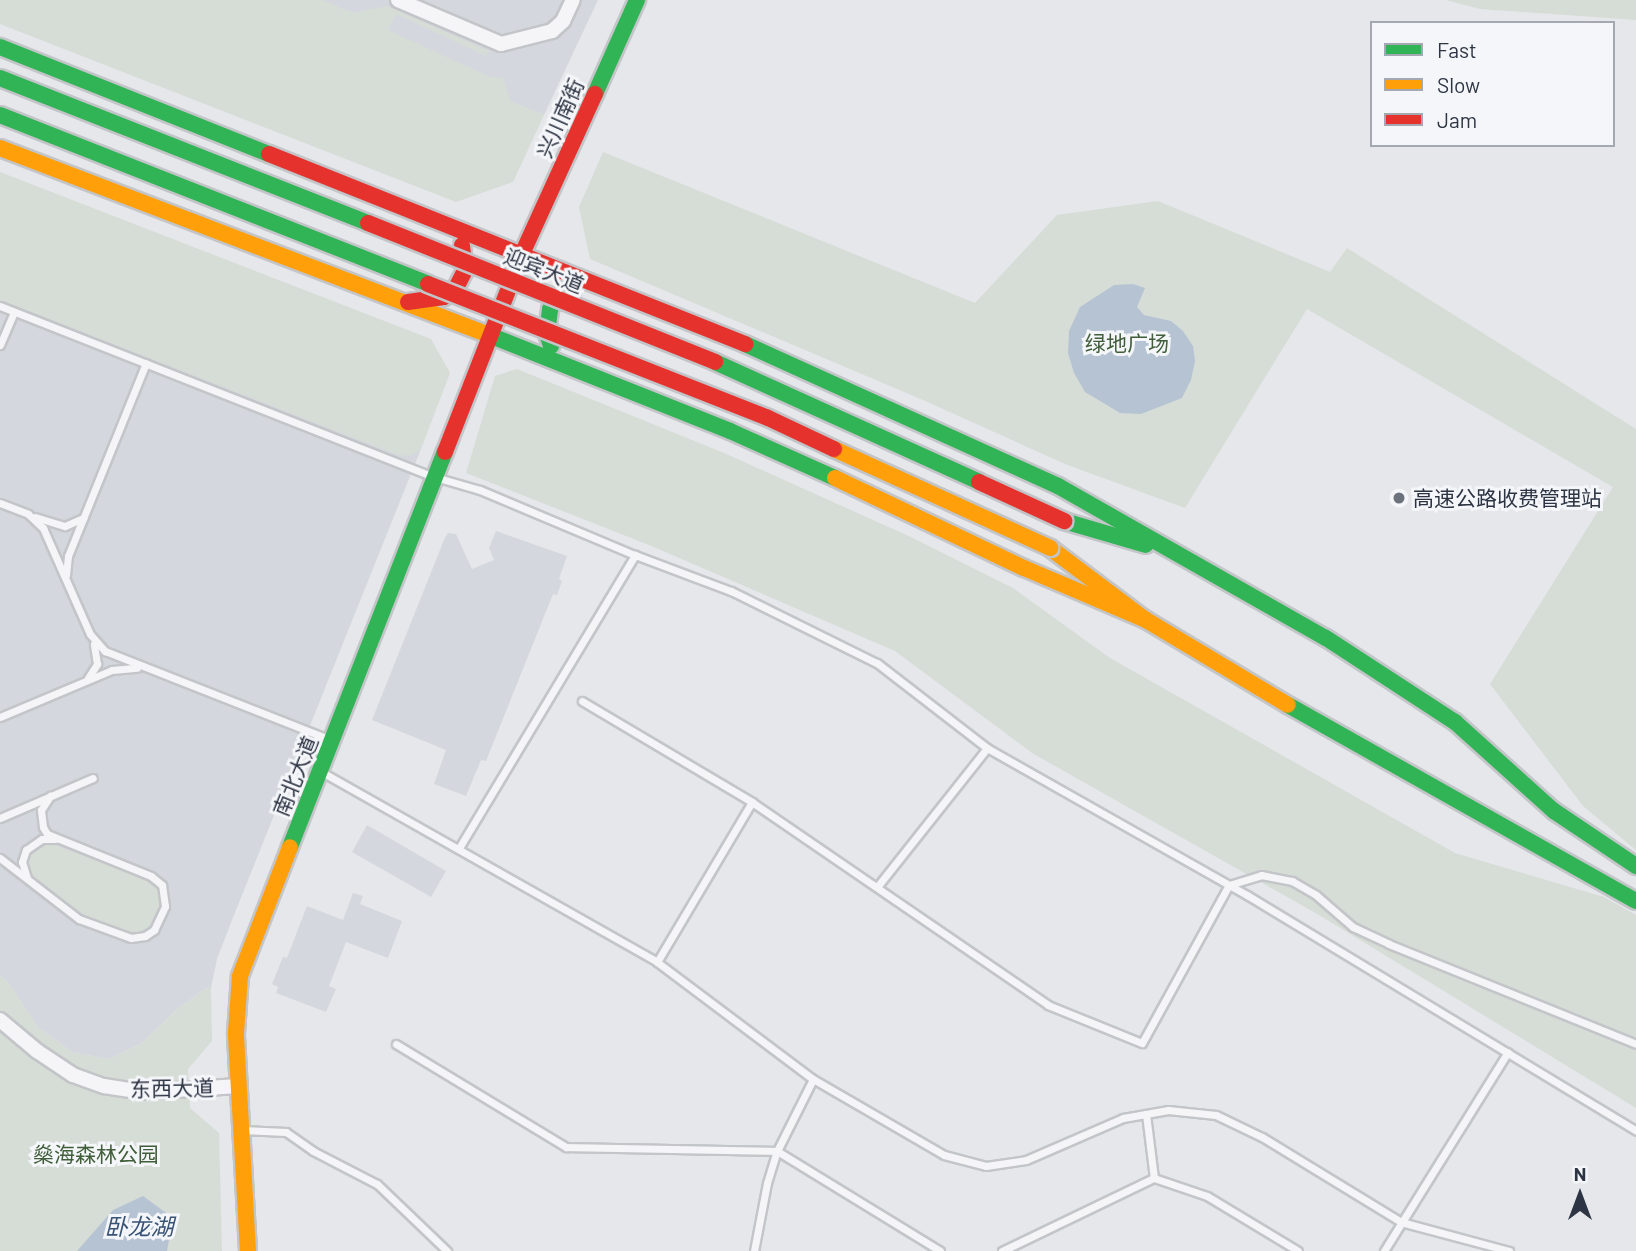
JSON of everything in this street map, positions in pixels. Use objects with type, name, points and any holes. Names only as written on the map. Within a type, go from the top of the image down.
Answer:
[{"type":"main road","name":"兴川南街","points":[[491,336],[522,254],[637,0]]},
{"type":"main road","points":[[0,47],[762,351],[1058,486],[1326,638],[1455,722],[1554,811],[1636,866]]},
{"type":"main road","name":"迎宾大道","points":[[0,78],[559,298],[764,383],[1064,521],[1182,555]]},
{"type":"main road","points":[[0,115],[768,418],[1050,548],[1146,620],[1288,705],[1636,901]]},
{"type":"main road","points":[[0,148],[491,336],[730,431],[922,518],[1024,568],[1146,620]]},
{"type":"main road","points":[[399,301],[419,302],[444,297],[460,282],[465,255],[461,244],[437,221]]},
{"type":"main road","points":[[575,369],[552,348],[547,334],[550,309],[565,293],[574,289],[606,288]]},
{"type":"main road","name":"南北大道","points":[[248,1251],[236,1033],[240,976],[491,336]]},
{"type":"street","points":[[398,0],[501,44],[552,32],[563,21],[573,0]]},
{"type":"street","name":"东西大道","points":[[0,1020],[37,1051],[73,1075],[104,1086],[142,1092],[239,1086]]},
{"type":"lane","points":[[0,306],[435,477],[480,490],[635,555],[731,591],[877,663],[987,748],[1229,885],[1636,1131]]},
{"type":"lane","points":[[0,345],[14,312]]},
{"type":"lane","points":[[66,581],[68,556],[146,363]]},
{"type":"lane","points":[[0,503],[65,526],[83,518]]},
{"type":"lane","points":[[28,514],[43,528],[96,648],[97,664],[85,681]]},
{"type":"lane","points":[[459,848],[635,555]]},
{"type":"lane","points":[[90,634],[105,651],[332,740]]},
{"type":"lane","points":[[0,717],[85,681],[127,668],[150,670]]},
{"type":"lane","points":[[582,701],[752,802],[1048,1005],[1142,1043],[1229,885],[1261,875],[1292,881],[1316,895],[1353,927],[1388,944],[1636,1044]]},
{"type":"lane","points":[[877,887],[987,748]]},
{"type":"lane","points":[[319,771],[657,962],[813,1079],[944,1155],[986,1166],[1026,1160],[1123,1118],[1168,1110],[1216,1115],[1262,1137],[1401,1222],[1508,1251]]},
{"type":"lane","points":[[0,818],[93,778]]},
{"type":"lane","points":[[50,796],[41,810],[41,819],[43,827],[55,839]]},
{"type":"lane","points":[[657,962],[752,802]]},
{"type":"lane","points":[[0,858],[28,880],[79,919],[125,936],[145,936],[157,925],[166,900],[158,881],[55,839],[42,839],[26,850],[22,862],[28,880]]},
{"type":"lane","points":[[396,1044],[566,1147],[777,1151],[940,1251]]},
{"type":"lane","points":[[1384,1251],[1508,1052]]},
{"type":"lane","points":[[754,1251],[767,1183],[777,1151],[813,1079]]},
{"type":"lane","points":[[1146,1114],[1154,1178]]},
{"type":"lane","points":[[241,1129],[286,1132],[313,1151],[377,1184],[446,1251]]},
{"type":"lane","points":[[1002,1251],[1154,1178],[1207,1196],[1298,1251]]},
{"type":"shaded area","points":[[271,0],[598,0],[544,115],[410,62]]},
{"type":"shaded area","points":[[0,285],[421,449],[232,920],[217,959],[211,988],[206,988],[176,1010],[142,1043],[109,1059],[72,1052],[38,1027],[8,982],[0,976]]},
{"type":"shaded area","points":[[496,531],[567,556],[557,595],[553,594],[486,761],[481,760],[466,796],[434,784],[446,750],[372,720],[448,533],[456,534],[472,569],[494,560],[489,548]]},
{"type":"shaded area","points":[[367,825],[446,871],[431,897],[352,852]]},
{"type":"shaded area","points":[[353,893],[363,896],[360,904],[402,921],[388,958],[346,942],[329,986],[336,989],[326,1012],[276,993],[278,987],[272,984],[283,957],[287,958],[307,906],[343,920]]},
{"type":"green space","points":[[0,0],[322,0],[353,13],[387,6],[489,51],[486,56],[396,14],[388,30],[490,77],[503,77],[510,101],[544,115],[513,182],[456,202],[0,24]]},
{"type":"green space","points":[[1446,0],[1636,0],[1636,20],[1480,9]]},
{"type":"green space","name":"绿地广场","points":[[603,152],[975,303],[1057,215],[1158,201],[1330,272],[1347,248],[1636,429],[1636,850],[1583,806],[1490,684],[1613,487],[1307,309],[1185,508],[1065,464],[923,400],[590,259],[579,207]]},
{"type":"green space","points":[[0,172],[431,339],[450,373],[421,449],[410,456],[398,455],[0,300]]},
{"type":"green space","points":[[517,369],[724,453],[913,538],[1013,588],[1110,658],[1455,853],[1604,897],[1636,915],[1636,1108],[1319,915],[1032,753],[895,651],[649,545],[466,473],[495,376]]},
{"type":"green space","points":[[49,843],[149,880],[157,886],[161,903],[152,925],[137,933],[127,932],[73,911],[33,878],[28,869],[26,862],[32,850]]},
{"type":"green space","name":"燊海森林公园","points":[[0,976],[8,982],[38,1027],[72,1052],[109,1059],[142,1043],[176,1010],[206,988],[211,988],[212,1041],[188,1069],[190,1108],[219,1133],[222,1251],[0,1251]]},
{"type":"water","points":[[1133,284],[1145,288],[1137,307],[1144,315],[1171,321],[1183,331],[1193,346],[1195,361],[1191,380],[1182,398],[1141,414],[1120,413],[1085,392],[1074,373],[1068,353],[1069,331],[1080,307],[1114,285]]},
{"type":"water","name":"卧龙湖","points":[[143,1196],[173,1218],[167,1251],[77,1251],[113,1210]]},
{"type":"traffic: fast","points":[[595,94],[637,0]]},
{"type":"traffic: fast","points":[[0,47],[269,154]]},
{"type":"traffic: fast","points":[[0,78],[368,223]]},
{"type":"traffic: fast","points":[[0,115],[428,284]]},
{"type":"traffic: fast","points":[[551,346],[547,334],[550,309],[554,302],[573,289]]},
{"type":"traffic: fast","points":[[484,333],[730,431],[835,478]]},
{"type":"traffic: fast","points":[[745,344],[1058,486],[1326,638]]},
{"type":"traffic: fast","points":[[715,362],[979,482]]},
{"type":"traffic: fast","points":[[290,847],[445,452]]},
{"type":"traffic: fast","points":[[1064,521],[1146,545]]},
{"type":"traffic: fast","points":[[1326,638],[1455,722],[1554,811],[1636,866]]},
{"type":"traffic: fast","points":[[1288,705],[1636,901]]},
{"type":"traffic: slow","points":[[0,148],[484,333]]},
{"type":"traffic: slow","points":[[834,449],[1050,548]]},
{"type":"traffic: slow","points":[[835,478],[1024,568],[1146,620]]},
{"type":"traffic: slow","points":[[1050,548],[1146,620],[1288,705]]},
{"type":"traffic: slow","points":[[248,1251],[236,1033],[240,976],[290,847]]},
{"type":"traffic: jam","points":[[445,452],[522,254],[595,94]]},
{"type":"traffic: jam","points":[[269,154],[745,344]]},
{"type":"traffic: jam","points":[[368,223],[715,362]]},
{"type":"traffic: jam","points":[[408,302],[444,297],[456,288],[465,270],[462,245]]},
{"type":"traffic: jam","points":[[428,284],[768,418],[834,449]]},
{"type":"traffic: jam","points":[[979,482],[1064,521]]},
{"type":"place","name":"高速公路收费管理站","points":[[1399,498]]}]
